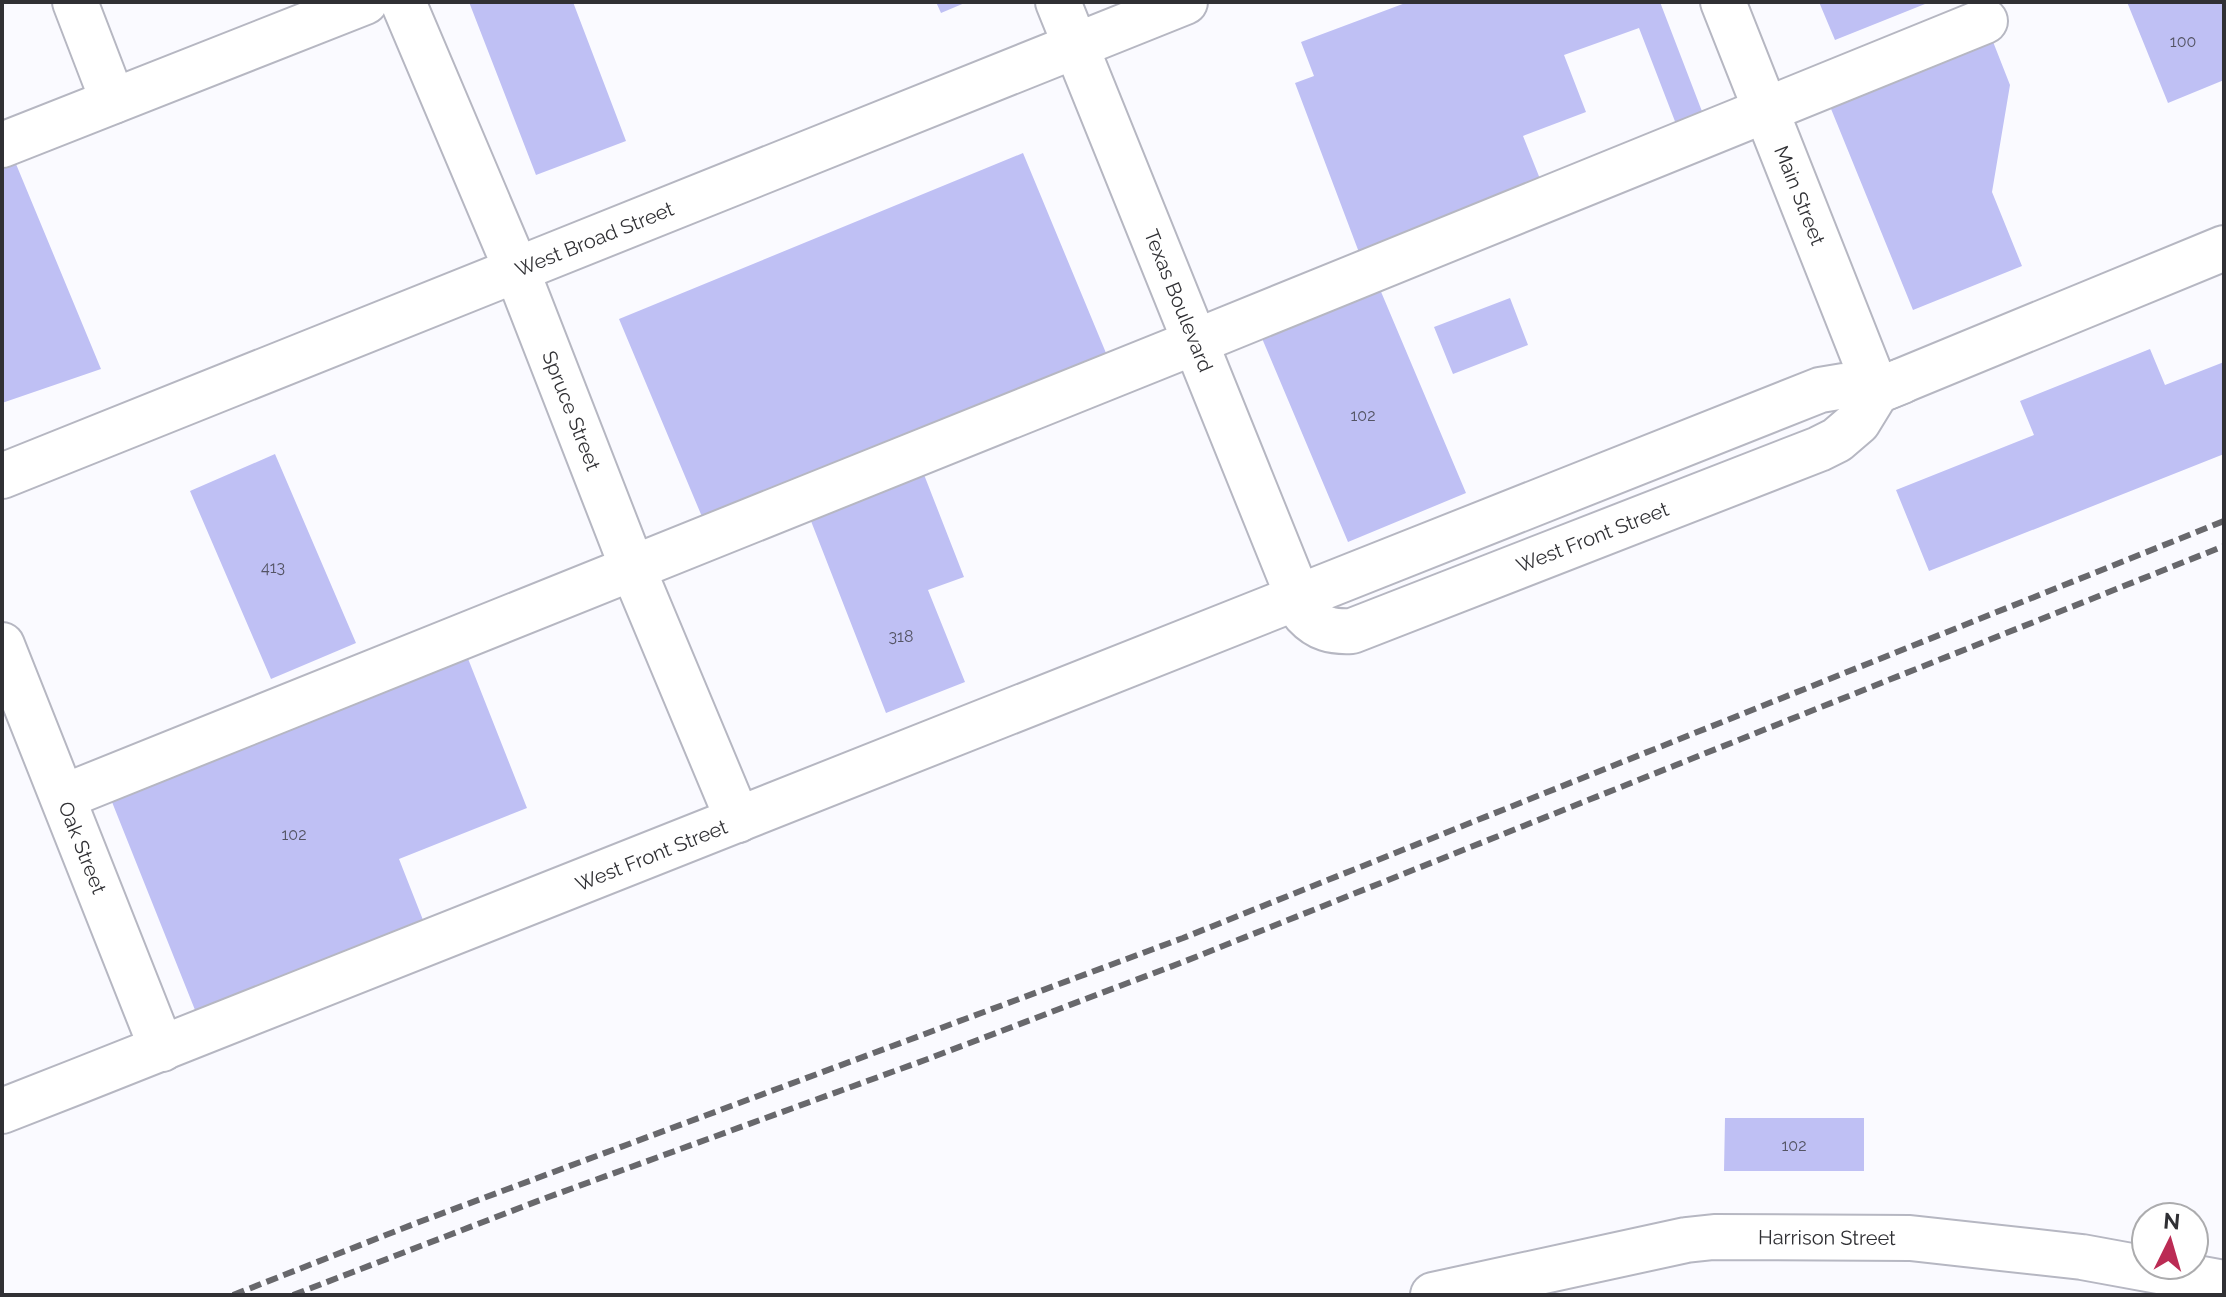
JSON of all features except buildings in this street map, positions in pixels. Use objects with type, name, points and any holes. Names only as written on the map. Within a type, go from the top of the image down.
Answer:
[{"type":"street","points":[[75,2],[113,101]]},
{"type":"street","points":[[2,145],[365,2]]},
{"type":"street","name":"Spruce Street","points":[[403,2],[517,271],[633,569],[738,820]]},
{"type":"street","name":"Texas Boulevard","points":[[1058,2],[1298,598]]},
{"type":"street","name":"West Broad Street","points":[[2,476],[1185,2]]},
{"type":"street","name":"Main Street","points":[[1723,2],[1877,391]]},
{"type":"street","points":[[63,797],[1985,21]]},
{"type":"street","points":[[1877,391],[2224,248]]},
{"type":"street","name":"West Front Street","points":[[2,1111],[450,937],[1298,598],[1305,614],[1314,624],[1337,632],[1352,631],[1819,449],[1837,440],[1858,422],[1877,391]]},
{"type":"street","name":"Oak Street","points":[[2,645],[162,1049]]},
{"type":"street","name":"Harrison Street","points":[[1433,1295],[1686,1240],[1714,1237],[1910,1238],[2082,1257],[2224,1283]]},
{"type":"railway","points":[[233,1295],[419,1222],[1183,938],[2224,521]]},
{"type":"railway","points":[[293,1295],[1183,962],[2224,546]]}]
